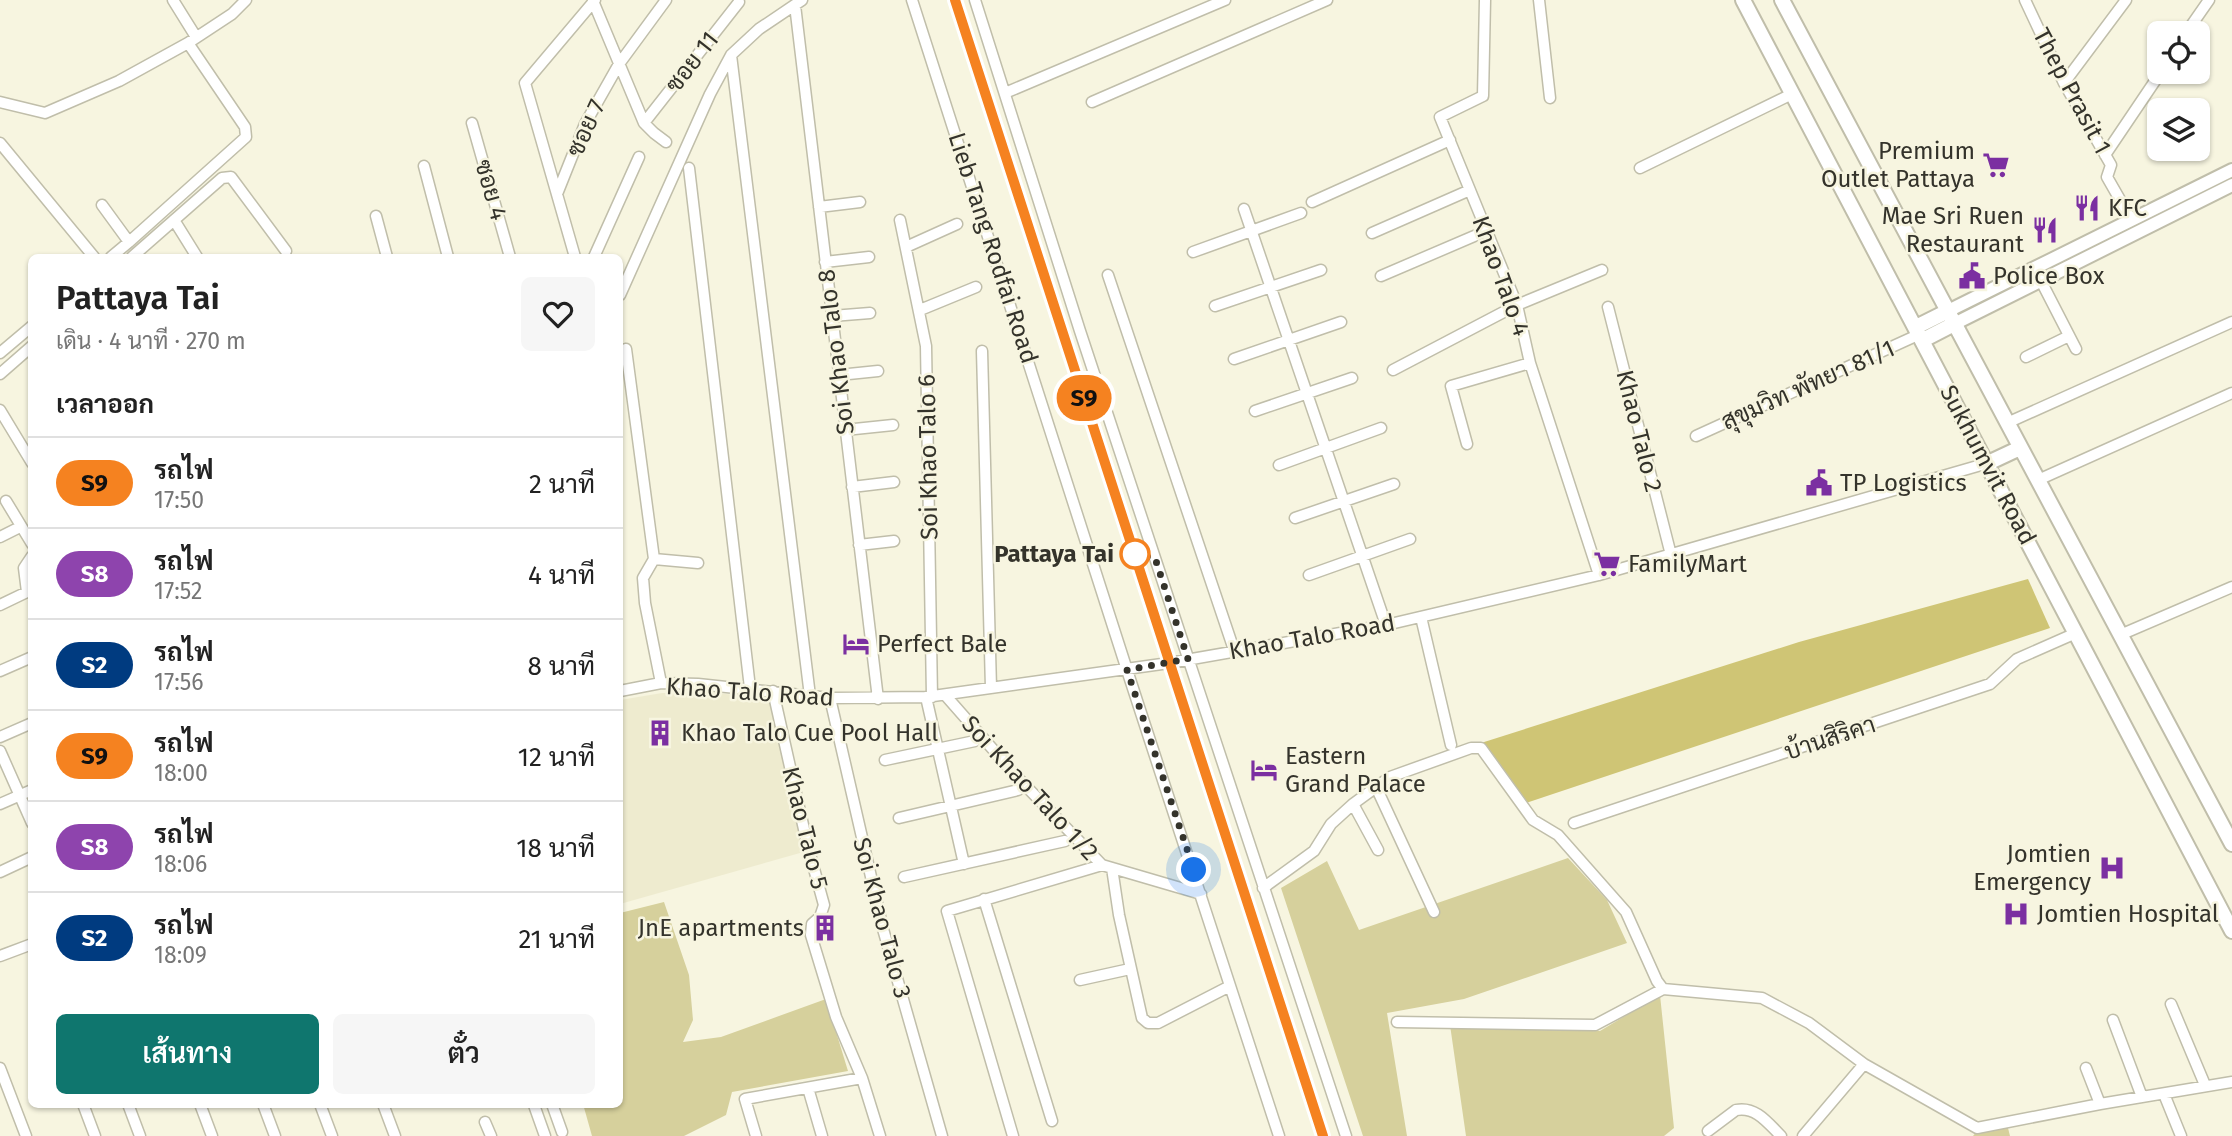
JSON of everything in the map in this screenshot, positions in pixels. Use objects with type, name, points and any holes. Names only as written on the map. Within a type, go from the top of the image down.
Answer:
[{"type":"highway","name":"Sukhumvit Road","points":[[1743,0],[2232,931]]},
{"type":"highway","name":"Sukhumvit Road","points":[[1782,0],[2232,844]]},
{"type":"highway","points":[[1920,334],[1951,318]]},
{"type":"highway","points":[[1988,463],[2020,448]]},
{"type":"main road","points":[[1951,318],[2131,219],[2232,170]]},
{"type":"main road","points":[[1951,318],[2040,281],[2232,185]]},
{"type":"street","points":[[115,254],[247,136],[245,127],[192,40],[173,0]]},
{"type":"street","points":[[0,103],[45,113],[119,81],[192,40],[247,0]]},
{"type":"street","name":"ซอย 7","points":[[557,194],[585,124],[619,64],[666,0]]},
{"type":"street","name":"Lieb Tang Rodfai Road","points":[[912,0],[1279,1136]]},
{"type":"street","points":[[975,0],[1188,659],[1346,1136]]},
{"type":"street","points":[[1004,93],[1224,0]]},
{"type":"street","points":[[1092,102],[1326,0]]},
{"type":"street","name":"Khao Talo 4","points":[[1485,0],[1483,96],[1440,117],[1517,305],[1530,363],[1599,575]]},
{"type":"street","points":[[1539,0],[1550,98]]},
{"type":"street","name":"Thep Prasit 1","points":[[2025,0],[2064,83],[2111,164],[2107,177],[2131,219]]},
{"type":"street","points":[[2064,83],[2126,0]]},
{"type":"street","points":[[2194,21],[2209,0]]},
{"type":"street","points":[[574,254],[525,83],[594,1],[645,123],[666,142]]},
{"type":"street","name":"ซอย 11","points":[[645,123],[739,2]]},
{"type":"street","points":[[623,288],[710,94],[732,55],[759,29],[794,3]]},
{"type":"street","name":"Soi Khao Talo 8","points":[[794,3],[878,699]]},
{"type":"street","points":[[732,55],[810,696]]},
{"type":"street","points":[[2105,155],[2153,84]]},
{"type":"street","points":[[1640,168],[1792,94]]},
{"type":"street","name":"ซอย 4","points":[[472,122],[509,254]]},
{"type":"street","points":[[1312,202],[1450,140]]},
{"type":"street","points":[[0,143],[92,254]]},
{"type":"street","points":[[595,254],[639,157]]},
{"type":"street","points":[[424,166],[448,254]]},
{"type":"street","points":[[689,168],[750,688]]},
{"type":"street","points":[[135,254],[222,178],[231,177],[286,251]]},
{"type":"street","points":[[1372,233],[1470,190]]},
{"type":"street","points":[[819,207],[860,202]]},
{"type":"street","points":[[102,205],[129,242]]},
{"type":"street","points":[[1244,209],[1385,625]]},
{"type":"street","points":[[1193,252],[1301,213]]},
{"type":"street","points":[[376,216],[386,254]]},
{"type":"street","points":[[174,220],[195,254]]},
{"type":"street","name":"Soi Khao Talo 6","points":[[900,220],[926,345],[929,697],[964,864]]},
{"type":"street","points":[[906,247],[957,224]]},
{"type":"street","points":[[1381,276],[1486,231]]},
{"type":"street","points":[[825,262],[869,257]]},
{"type":"street","points":[[1215,306],[1321,270]]},
{"type":"street","points":[[1393,370],[1517,305],[1602,270]]},
{"type":"street","points":[[1108,275],[1234,650]]},
{"type":"street","points":[[2040,281],[2076,349]]},
{"type":"street","points":[[920,310],[976,287]]},
{"type":"street","name":"Khao Talo 2","points":[[1608,307],[1671,555]]},
{"type":"street","points":[[832,316],[870,313]]},
{"type":"street","points":[[1234,359],[1341,322]]},
{"type":"street","points":[[2007,423],[2232,322]]},
{"type":"street","points":[[2,347],[28,329]]},
{"type":"street","name":"สุขุมวิท พัทยา 81/1","points":[[1696,436],[1920,334]]},
{"type":"street","points":[[2025,357],[2069,336]]},
{"type":"street","points":[[626,349],[654,559],[643,578],[645,603],[661,683]]},
{"type":"street","points":[[0,374],[28,350]]},
{"type":"street","points":[[982,351],[991,688]]},
{"type":"street","points":[[1467,444],[1451,386],[1530,363]]},
{"type":"street","points":[[839,374],[878,370]]},
{"type":"street","points":[[1255,411],[1352,378]]},
{"type":"street","points":[[2038,480],[2232,393]]},
{"type":"street","points":[[0,410],[28,456]]},
{"type":"street","points":[[845,430],[893,425]]},
{"type":"street","points":[[1279,465],[1381,428]]},
{"type":"street","name":"Khao Talo Road","points":[[623,690],[661,683],[721,685],[830,698],[929,697],[1127,670],[1385,625],[1599,575],[1988,463]]},
{"type":"street","points":[[852,487],[894,482]]},
{"type":"street","points":[[1295,518],[1394,484]]},
{"type":"street","points":[[6,501],[28,538]]},
{"type":"street","points":[[0,537],[20,527]]},
{"type":"street","points":[[1309,575],[1410,539]]},
{"type":"street","points":[[859,545],[894,541]]},
{"type":"street","points":[[654,559],[698,563]]},
{"type":"street","points":[[0,605],[27,592],[24,568],[28,562]]},
{"type":"street","points":[[2120,635],[2232,587]]},
{"type":"street","points":[[1421,617],[1451,745]]},
{"type":"street","name":"บ้านสิริคา","points":[[1574,823],[1990,684],[2017,659],[2076,633]]},
{"type":"street","points":[[0,671],[28,659]]},
{"type":"street","name":"Khao Talo 5","points":[[773,691],[808,848],[824,905],[820,917],[812,924],[811,935],[836,1017],[862,1078],[880,1136]]},
{"type":"street","name":"Soi Khao Talo 1/2","points":[[946,696],[1019,779],[1107,867],[1201,894]]},
{"type":"street","name":"Soi Khao Talo 3","points":[[830,698],[883,929],[942,1136]]},
{"type":"street","points":[[0,737],[28,725]]},
{"type":"street","points":[[885,760],[975,741]]},
{"type":"street","points":[[1263,888],[1314,851],[1331,824],[1390,777],[1471,748],[1481,748],[1532,820],[1558,835],[1626,912],[1663,989]]},
{"type":"street","points":[[0,751],[28,815]]},
{"type":"street","points":[[1376,786],[1434,912]]},
{"type":"street","points":[[899,818],[1018,790]]},
{"type":"street","points":[[0,804],[28,792]]},
{"type":"street","points":[[1353,804],[1378,850]]},
{"type":"street","points":[[904,877],[1065,841]]},
{"type":"street","points":[[0,872],[28,859]]},
{"type":"street","points":[[1013,1136],[947,911],[1107,867],[1142,1018],[1148,1023],[1158,1023],[1230,986]]},
{"type":"street","points":[[984,899],[1052,1121]]},
{"type":"street","points":[[0,956],[28,946]]},
{"type":"street","points":[[1080,980],[1130,969]]},
{"type":"street","points":[[1397,1022],[1595,1025],[1663,989],[1762,998],[1809,1023],[1864,1064],[1977,1128],[2232,1082]]},
{"type":"street","points":[[2172,1003],[2205,1085]]},
{"type":"street","points":[[2113,1020],[2142,1097]]},
{"type":"street","points":[[1803,1136],[1864,1064]]},
{"type":"street","points":[[0,1068],[26,1136]]},
{"type":"street","points":[[2086,1068],[2100,1104]]},
{"type":"street","points":[[756,1136],[745,1099],[862,1078]]},
{"type":"street","points":[[808,1088],[822,1136]]},
{"type":"street","points":[[2164,1094],[2181,1136]]},
{"type":"street","points":[[84,1108],[95,1136]]},
{"type":"street","points":[[130,1108],[140,1136]]},
{"type":"street","points":[[202,1108],[212,1136]]},
{"type":"street","points":[[264,1108],[275,1136]]},
{"type":"street","points":[[322,1108],[332,1136]]},
{"type":"street","points":[[384,1108],[395,1136]]},
{"type":"street","points":[[535,1108],[545,1136]]},
{"type":"street","points":[[553,1108],[562,1132]]},
{"type":"street","points":[[1708,1131],[1736,1110],[1747,1109],[1765,1119],[1780,1136]]},
{"type":"street","points":[[485,1122],[491,1136]]},
{"type":"shaded area","points":[[2028,579],[2050,628],[1526,803],[1481,743],[1799,642]]},
{"type":"shaded area","points":[[662,693],[714,693],[770,698],[807,851],[623,903],[623,700]]},
{"type":"shaded area","points":[[1568,858],[1607,900],[1627,943],[1464,999],[1387,1013],[1407,1136],[1363,1136],[1281,888],[1327,861],[1359,930]]},
{"type":"shaded area","points":[[664,902],[689,975],[693,1020],[683,1042],[721,1037],[826,999],[848,1071],[732,1092],[726,1115],[684,1136],[592,1136],[584,1108],[623,1108],[623,912]]},
{"type":"shaded area","points":[[1660,995],[1674,1128],[1664,1136],[1466,1136],[1450,1025],[1600,1031]]},
{"type":"shaded area","points":[[2007,1124],[2010,1136],[1973,1136],[1977,1131]]},
{"type":"railway","points":[[955,0],[1323,1136]]},
{"type":"train","name":"S9","points":[[955,0],[1323,1136]]},
{"type":"place","name":"Premium Outlet Pattaya","points":[[1996,165]]},
{"type":"place","name":"KFC","points":[[2087,208]]},
{"type":"place","name":"Mae Sri Ruen Restaurant","points":[[2045,230]]},
{"type":"place","name":"Police Box","points":[[1972,276]]},
{"type":"place","name":"TP Logistics","points":[[1819,483]]},
{"type":"place","name":"Pattaya Tai","points":[[1135,554]]},
{"type":"place","name":"FamilyMart","points":[[1607,564]]},
{"type":"place","name":"Perfect Bale","points":[[856,644]]},
{"type":"place","name":"Khao Talo Cue Pool Hall","points":[[660,733]]},
{"type":"place","name":"Eastern Grand Palace","points":[[1264,770]]},
{"type":"place","name":"Jomtien Emergency","points":[[2112,868]]},
{"type":"place","name":"Jomtien Hospital","points":[[2016,914]]},
{"type":"place","name":"JnE apartments","points":[[825,928]]},
{"type":"route","points":[[1135,554],[1155,558],[1188,659],[1127,670],[1194,870]]}]
